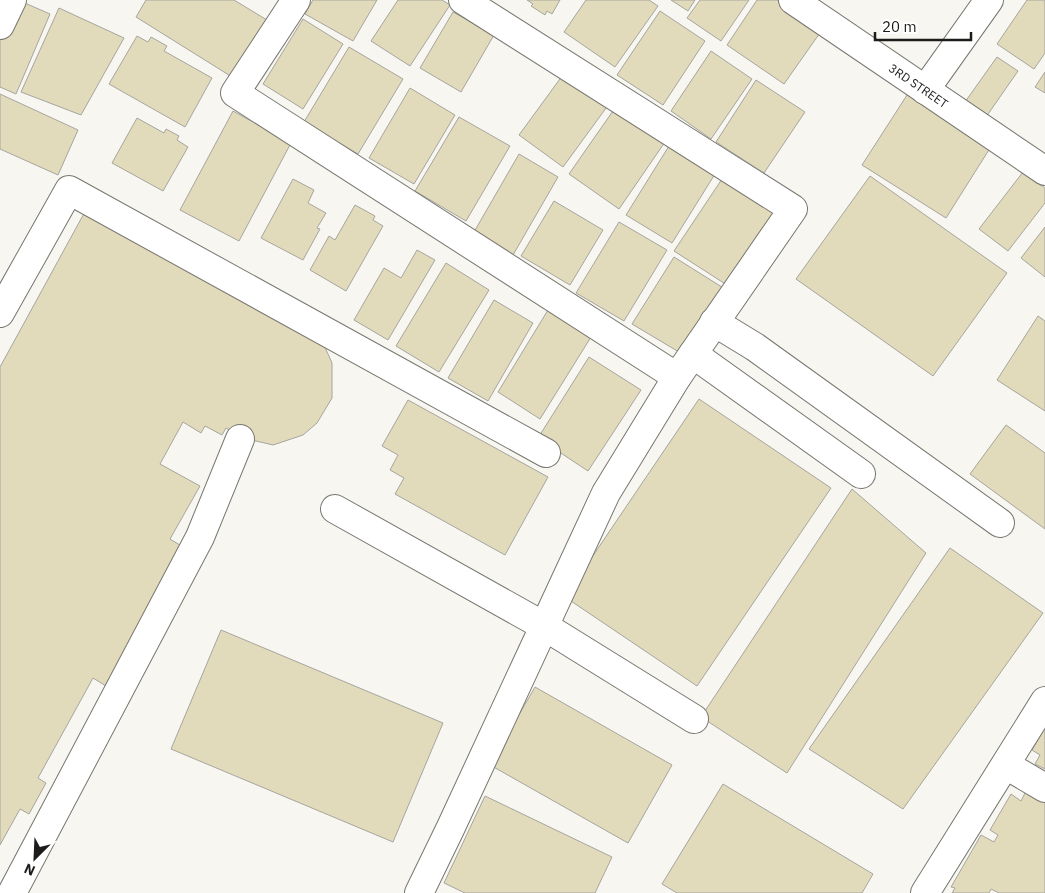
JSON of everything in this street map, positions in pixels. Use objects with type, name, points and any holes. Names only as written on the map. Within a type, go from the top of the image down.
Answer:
[{"type":"street","points":[[0,25],[12,0]]},
{"type":"street","points":[[296,0],[235,93],[677,377]]},
{"type":"street","points":[[419,893],[606,493],[677,377],[792,209],[463,0]]},
{"type":"street","name":"3RD STREET","points":[[793,0],[1045,171]]},
{"type":"street","points":[[926,90],[989,0]]},
{"type":"street","points":[[0,313],[69,190],[546,454]]},
{"type":"street","points":[[714,322],[755,347],[1000,522]]},
{"type":"street","points":[[693,354],[861,474]]},
{"type":"street","points":[[12,893],[200,537],[240,439]]},
{"type":"street","points":[[335,509],[544,626],[694,719]]},
{"type":"street","points":[[925,893],[1045,701]]},
{"type":"street","points":[[1006,765],[1045,788]]},
{"type":"building","points":[[18,0],[50,14],[16,94],[0,87],[0,31]]},
{"type":"building","points":[[146,0],[234,0],[267,20],[232,77],[136,17]]},
{"type":"building","points":[[313,0],[377,0],[353,41],[305,14]]},
{"type":"building","points":[[398,0],[442,0],[450,5],[410,66],[371,41]]},
{"type":"building","points":[[527,0],[560,0],[552,14],[547,11],[545,15],[531,6],[533,4]]},
{"type":"building","points":[[586,0],[649,0],[658,6],[615,67],[564,32]]},
{"type":"building","points":[[671,0],[695,0],[688,11]]},
{"type":"building","points":[[700,0],[749,0],[721,41],[687,18]]},
{"type":"building","points":[[757,0],[777,0],[822,30],[784,84],[727,45]]},
{"type":"building","points":[[1027,0],[1045,1],[1045,53],[1034,69],[997,44]]},
{"type":"building","points":[[59,8],[124,38],[81,115],[21,92]]},
{"type":"building","points":[[660,11],[705,41],[663,105],[617,75]]},
{"type":"building","points":[[453,12],[494,35],[461,92],[420,68]]},
{"type":"building","points":[[303,19],[343,44],[303,109],[263,84]]},
{"type":"building","points":[[137,36],[148,42],[151,37],[167,46],[164,51],[212,78],[185,127],[109,84]]},
{"type":"building","points":[[349,47],[403,79],[358,154],[304,122]]},
{"type":"building","points":[[711,51],[752,79],[711,139],[671,111]]},
{"type":"building","points":[[997,57],[1018,71],[986,117],[965,102]]},
{"type":"building","points":[[565,72],[609,104],[563,167],[519,135]]},
{"type":"building","points":[[1045,72],[1045,93],[1035,87]]},
{"type":"building","points":[[756,80],[805,112],[764,173],[716,142]]},
{"type":"building","points":[[410,88],[455,115],[414,184],[369,158]]},
{"type":"building","points":[[909,92],[992,145],[946,218],[862,165]]},
{"type":"building","points":[[0,94],[78,130],[58,175],[0,149]]},
{"type":"building","points":[[615,108],[665,142],[619,209],[569,174]]},
{"type":"building","points":[[233,111],[291,143],[239,241],[180,210]]},
{"type":"building","points":[[459,117],[510,146],[466,221],[415,191]]},
{"type":"building","points":[[137,118],[164,133],[166,129],[179,136],[177,140],[188,147],[163,191],[112,163]]},
{"type":"building","points":[[669,146],[715,174],[672,243],[626,215]]},
{"type":"building","points":[[519,154],[558,177],[513,255],[474,232]]},
{"type":"building","points":[[1023,172],[1045,188],[1045,203],[1008,251],[979,229]]},
{"type":"building","points":[[870,176],[1007,273],[933,376],[796,279]]},
{"type":"building","points":[[293,179],[314,190],[308,203],[326,213],[317,228],[320,229],[303,260],[261,238]]},
{"type":"building","points":[[722,179],[777,215],[730,287],[674,251]]},
{"type":"building","points":[[554,201],[603,230],[570,285],[521,256]]},
{"type":"building","points":[[355,205],[375,216],[373,220],[383,226],[346,291],[310,270],[329,236],[335,240]]},
{"type":"building","points":[[87,208],[320,336],[332,363],[332,398],[317,423],[303,435],[273,445],[243,438],[226,428],[222,435],[205,426],[201,433],[183,422],[160,464],[200,486],[170,539],[183,547],[106,686],[93,678],[38,778],[46,783],[29,814],[20,809],[0,845],[0,367]]},
{"type":"building","points":[[619,222],[667,250],[624,321],[576,293]]},
{"type":"building","points":[[1045,227],[1045,277],[1021,258]]},
{"type":"building","points":[[417,250],[435,260],[388,340],[354,320],[384,268],[401,278]]},
{"type":"building","points":[[674,257],[725,289],[684,355],[632,324]]},
{"type":"building","points":[[446,263],[489,290],[439,372],[396,346]]},
{"type":"building","points":[[494,300],[533,323],[488,401],[448,378]]},
{"type":"building","points":[[548,310],[591,337],[540,419],[498,392]]},
{"type":"building","points":[[1038,316],[1045,321],[1045,411],[997,380]]},
{"type":"building","points":[[589,357],[641,390],[588,471],[538,438]]},
{"type":"building","points":[[699,399],[831,488],[697,686],[565,597]]},
{"type":"building","points":[[408,400],[548,477],[505,555],[395,494],[404,478],[390,470],[398,455],[382,446]]},
{"type":"building","points":[[1006,425],[1045,453],[1045,529],[970,474]]},
{"type":"building","points":[[852,489],[926,553],[787,773],[701,717]]},
{"type":"building","points":[[950,548],[1043,613],[903,809],[809,749]]},
{"type":"building","points":[[221,630],[443,723],[393,842],[171,749]]},
{"type":"building","points":[[535,687],[672,765],[628,843],[490,765]]},
{"type":"building","points":[[1045,728],[1045,769],[1035,764],[1040,755],[1032,750]]},
{"type":"building","points":[[723,784],[873,874],[862,893],[677,893],[662,884]]},
{"type":"building","points":[[1027,789],[1045,799],[1045,893],[999,893],[991,889],[989,893],[952,893],[955,888],[951,887],[981,835],[994,842],[998,835],[990,830],[1011,794],[1021,801]]},
{"type":"building","points":[[485,796],[612,857],[595,893],[465,893],[444,883]]}]
